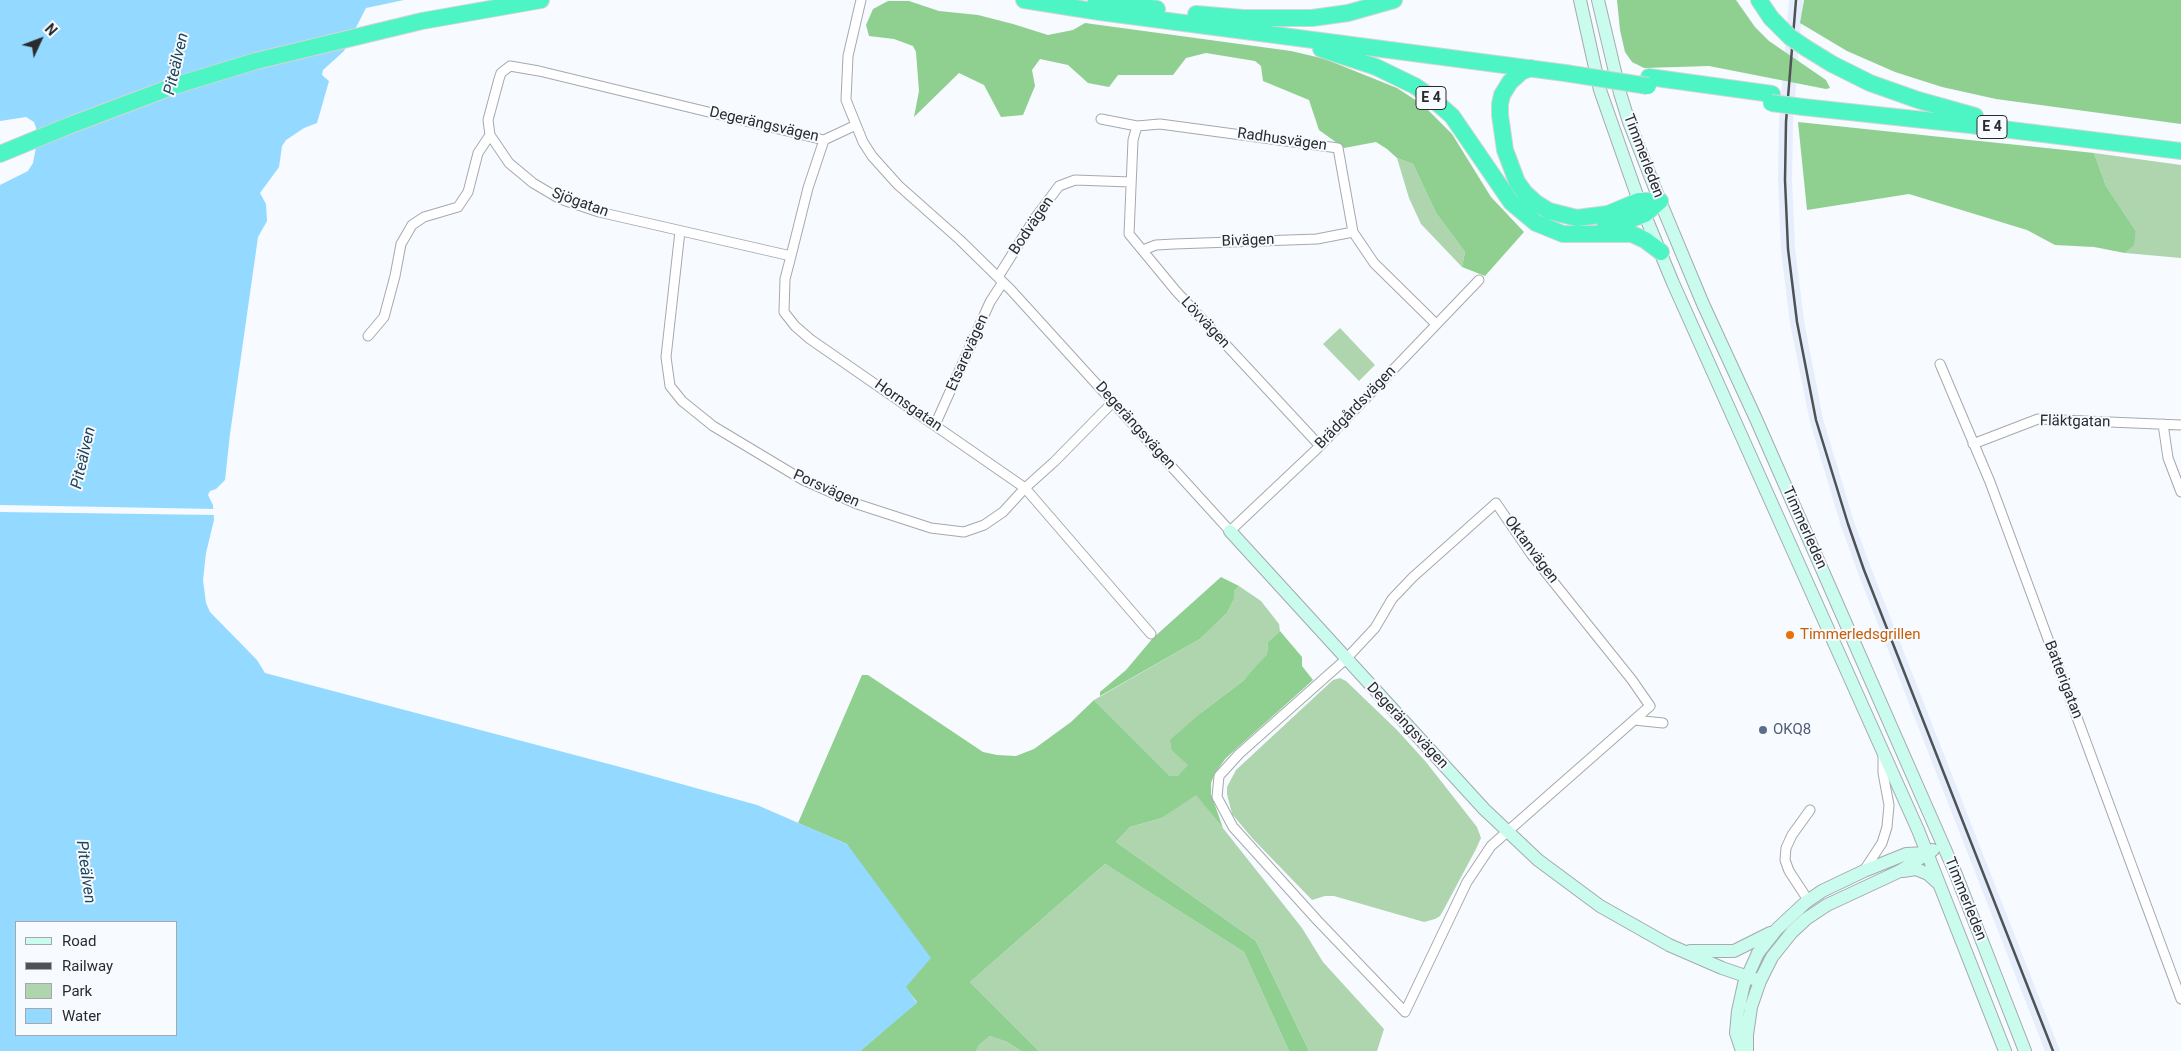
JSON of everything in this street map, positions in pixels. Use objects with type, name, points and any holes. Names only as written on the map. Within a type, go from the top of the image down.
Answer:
[{"type":"highway","points":[[0,142],[30,136],[174,86],[357,32],[488,0]]},
{"type":"highway","points":[[357,32],[541,0]]},
{"type":"highway","name":"E 4","points":[[1024,0],[1100,12],[1532,68],[1565,69]]},
{"type":"highway","name":"E 4","points":[[1096,0],[1771,99],[1975,116],[2181,141]]},
{"type":"highway","name":"E 4","points":[[1196,14],[1243,18],[1312,18],[1348,13],[1394,0]]},
{"type":"highway","name":"E 4","points":[[1759,0],[1771,18],[1790,37],[1832,64],[1870,83],[1918,100],[1975,116]]},
{"type":"highway","name":"E 4","points":[[1224,28],[1295,42],[1346,56],[1415,86],[1452,116],[1502,191],[1523,213],[1536,223],[1563,234],[1632,234],[1645,240],[1661,252]]},
{"type":"highway","name":"E 4","points":[[1532,68],[1522,72],[1510,82],[1502,95],[1500,104],[1505,150],[1517,182],[1525,192],[1536,203],[1549,211],[1564,217],[1577,218],[1608,214],[1660,201]]},
{"type":"highway","name":"E 4","points":[[1804,102],[2181,151]]},
{"type":"highway","points":[[0,154],[30,136]]},
{"type":"highway","name":"E 4","points":[[1590,233],[1642,207]]},
{"type":"main road","name":"Timmerleden","points":[[1580,0],[1600,90],[1642,207],[1927,853],[2005,1051]]},
{"type":"main road","name":"Timmerleden","points":[[1598,0],[1628,122],[1660,201],[1703,304],[1764,437],[1944,846],[2025,1051]]},
{"type":"main road","name":"Degerängsvägen","points":[[1230,531],[1477,802],[1538,860],[1600,906],[1669,945],[1722,968],[1754,978]]},
{"type":"main road","points":[[1742,1051],[1736,1034],[1738,1011],[1754,978],[1780,946],[1806,919],[1827,905],[1900,871],[1927,853],[1944,846]]},
{"type":"main road","points":[[1747,1051],[1747,1035],[1758,954],[1777,929],[1808,900],[1822,891],[1906,854],[1927,853]]},
{"type":"main road","points":[[1900,871],[1916,869],[1928,874],[1939,884]]},
{"type":"main road","points":[[1684,951],[1734,952],[1756,942],[1777,929]]},
{"type":"street","points":[[856,125],[846,100],[848,65],[861,0]]},
{"type":"street","name":"Degerängsvägen","points":[[490,135],[488,120],[499,79],[501,73],[510,66],[539,71],[824,140],[856,125],[863,142],[872,156],[898,185],[960,240],[1000,280],[1230,531]]},
{"type":"street","name":"Radhusvägen","points":[[1101,119],[1137,126],[1160,124],[1338,148],[1352,232],[1374,263],[1436,324]]},
{"type":"street","points":[[1131,182],[1133,140],[1137,126]]},
{"type":"street","points":[[368,336],[384,317],[401,244],[412,225],[424,217],[458,207],[468,192],[478,153],[490,135]]},
{"type":"street","name":"Sjögatan","points":[[490,135],[509,163],[533,183],[560,199],[599,212],[791,256]]},
{"type":"street","name":"Hornsgatan","points":[[824,140],[808,188],[785,279],[784,312],[795,326],[1025,488],[1151,634]]},
{"type":"street","name":"Bodvägen","points":[[1000,280],[1036,218],[1059,186],[1075,180],[1131,182]]},
{"type":"street","name":"Lövvägen","points":[[1131,182],[1129,234],[1176,291],[1320,446]]},
{"type":"street","name":"Porsvägen","points":[[680,231],[666,357],[666,371],[670,386],[682,401],[713,426],[803,480],[857,504],[931,528],[964,532],[984,525],[1003,512],[1113,402]]},
{"type":"street","name":"Bivägen","points":[[1143,250],[1156,245],[1317,240],[1352,232]]},
{"type":"street","name":"Etsarevägen","points":[[935,425],[1000,280]]},
{"type":"street","name":"Brädgårdsvägen","points":[[1230,531],[1320,446],[1479,280]]},
{"type":"street","name":"Batterigatan","points":[[1940,364],[1990,482],[2181,999]]},
{"type":"street","name":"Fläktgatan","points":[[1973,444],[2038,419],[2181,424]]},
{"type":"street","points":[[2163,424],[2168,458],[2181,492]]},
{"type":"street","name":"Oktanvägen","points":[[1496,503],[1531,554],[1632,680],[1650,706],[1634,720],[1491,846],[1467,882],[1405,1012],[1317,920],[1233,827],[1217,797],[1219,776],[1239,754],[1346,659],[1375,628],[1392,599],[1413,577],[1496,503]]},
{"type":"street","points":[[1634,720],[1663,723]]},
{"type":"street","points":[[1864,871],[1875,856],[1887,826],[1889,805],[1883,773],[1883,751]]},
{"type":"street","points":[[1808,900],[1789,871],[1785,860],[1786,848],[1792,835],[1810,810]]},
{"type":"shaded area","points":[[1789,0],[1803,0],[1793,122],[1792,180],[1795,248],[1804,321],[1823,419],[1854,522],[1871,568],[2060,1051],[2045,1051],[1858,573],[1841,526],[1810,422],[1790,323],[1781,250],[1778,180],[1779,122]]},
{"type":"green space","points":[[1617,0],[1736,0],[1755,27],[1769,41],[1826,80],[1830,88],[1826,89],[1709,66],[1644,68],[1632,62],[1625,52],[1620,30]]},
{"type":"green space","points":[[1804,0],[2181,0],[2181,124],[1996,99],[1942,87],[1895,72],[1847,51],[1800,23]]},
{"type":"green space","points":[[888,1],[909,1],[939,11],[978,15],[1048,35],[1073,30],[1085,23],[1291,51],[1325,59],[1397,88],[1423,105],[1452,134],[1491,197],[1524,232],[1485,276],[1462,267],[1465,252],[1436,213],[1413,164],[1397,158],[1376,142],[1344,148],[1319,130],[1309,100],[1263,81],[1261,66],[1255,61],[1206,53],[1186,58],[1173,75],[1118,75],[1109,87],[1088,83],[1068,65],[1040,59],[1032,70],[1035,86],[1023,115],[1001,117],[984,85],[959,73],[914,117],[919,91],[916,52],[913,46],[894,39],[869,36],[866,25],[873,9]]},
{"type":"green space","points":[[1798,122],[2094,153],[2106,186],[2136,231],[2134,245],[2125,253],[2094,247],[2055,245],[2027,230],[1909,194],[1807,210]]},
{"type":"green space","points":[[2094,153],[2181,165],[2181,258],[2125,253],[2133,245],[2136,231],[2106,186]]},
{"type":"green space","points":[[1397,158],[1413,164],[1436,213],[1465,252],[1462,267],[1421,224],[1409,198]]},
{"type":"green space","points":[[1340,328],[1375,365],[1359,381],[1323,344]]},
{"type":"green space","points":[[1221,577],[1239,586],[1234,591],[1234,599],[1227,613],[1200,639],[1100,696],[1100,692],[1126,670],[1153,638]]},
{"type":"green space","points":[[1239,586],[1261,601],[1279,624],[1280,631],[1268,642],[1267,654],[1257,666],[1243,681],[1202,712],[1172,751],[1189,765],[1179,776],[1170,776],[1094,700],[1200,639],[1227,613],[1234,599],[1234,591]]},
{"type":"green space","points":[[1280,631],[1302,657],[1302,666],[1313,680],[1226,758],[1215,773],[1211,783],[1211,794],[1223,828],[1196,795],[1162,818],[1130,827],[1116,842],[1256,941],[1309,1051],[1289,1051],[1244,952],[1105,864],[970,982],[1039,1051],[1021,1051],[1007,1042],[990,1036],[979,1045],[976,1051],[860,1051],[917,1002],[906,988],[847,844],[798,823],[862,675],[868,675],[983,752],[997,755],[1016,756],[1034,749],[1071,722],[1094,700],[1170,776],[1178,776],[1188,765],[1172,751],[1170,740],[1202,712],[1243,681],[1267,654],[1268,642]]},
{"type":"green space","points":[[1340,678],[1346,681],[1397,730],[1426,762],[1477,827],[1481,838],[1476,849],[1440,916],[1435,919],[1424,922],[1334,896],[1325,896],[1312,900],[1253,839],[1232,814],[1227,787],[1236,770],[1333,680]]},
{"type":"green space","points":[[1196,794],[1302,928],[1323,962],[1384,1029],[1377,1051],[1309,1051],[1256,941],[1116,842],[1130,827],[1162,818]]},
{"type":"green space","points":[[1105,864],[1244,952],[1289,1051],[1039,1051],[970,982]]},
{"type":"green space","points":[[990,1036],[1007,1042],[1021,1051],[976,1051],[979,1045]]},
{"type":"water","name":"Piteälven","points":[[0,0],[404,0],[366,8],[344,51],[323,70],[322,75],[329,81],[317,123],[304,128],[286,140],[282,146],[279,167],[260,193],[266,204],[267,221],[258,237],[225,480],[216,489],[210,491],[208,495],[213,505],[214,520],[206,553],[203,580],[206,603],[210,612],[257,660],[265,673],[757,805],[847,844],[931,958],[906,987],[917,1003],[860,1051],[0,1051],[0,185],[28,171],[33,163],[36,147],[36,128],[34,122],[26,117],[0,121]]},
{"type":"pier","points":[[0,505],[216,509],[217,515],[0,512]]},
{"type":"railway","points":[[1796,0],[1786,122],[1785,180],[1788,249],[1797,322],[1816,420],[1864,570],[2053,1051]]},
{"type":"place","name":"Timmerledsgrillen","points":[[1790,635]]},
{"type":"place","name":"OKQ8","points":[[1763,730]]}]
